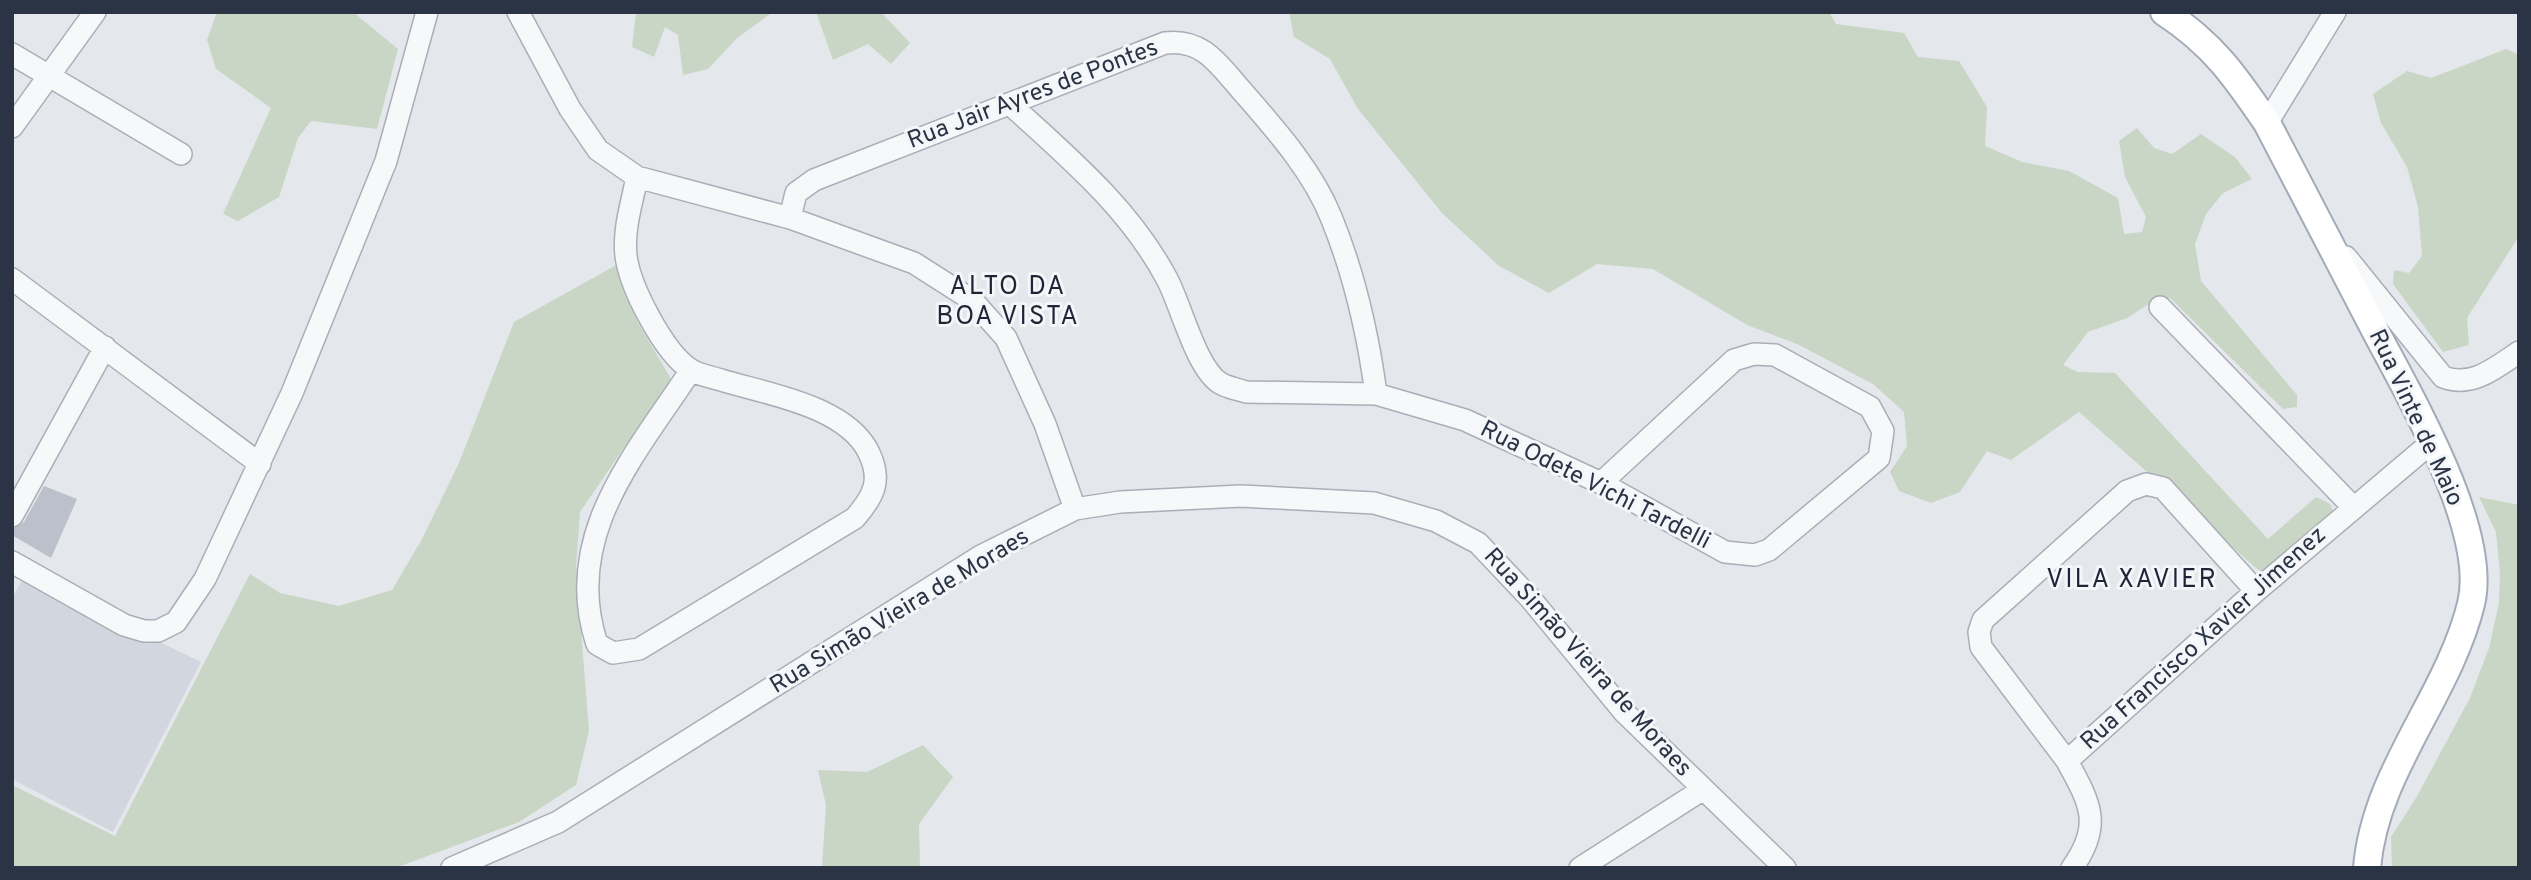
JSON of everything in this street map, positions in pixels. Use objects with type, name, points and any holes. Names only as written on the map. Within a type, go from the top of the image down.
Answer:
[{"type":"main road","name":"Rua Vinte de Maio","points":[[2164,12],[2198,34],[2234,74],[2267,123],[2432,442],[2463,523],[2471,555],[2472,600],[2459,647],[2384,793],[2369,845],[2367,868]]},
{"type":"street","points":[[12,127],[95,12]]},
{"type":"street","points":[[12,562],[124,625],[144,631],[158,631],[176,622],[205,579],[260,464],[386,161],[427,12]]},
{"type":"street","points":[[518,12],[570,109],[598,150],[637,177],[790,218],[914,263],[972,300],[1006,338],[1045,424],[1075,509]]},
{"type":"street","points":[[2267,123],[2335,12]]},
{"type":"street","name":"Rua Jair Ayres de Pontes","points":[[790,218],[796,193],[814,180],[1165,43],[1192,43],[1204,49],[1286,142],[1330,216],[1371,355],[1376,394]]},
{"type":"street","points":[[12,54],[50,74],[181,154]]},
{"type":"street","name":"Rua Odete Vichi Tardelli","points":[[1011,105],[1131,220],[1167,280],[1204,364],[1219,383],[1246,391],[1376,394],[1465,420],[1601,483],[1725,552],[1740,556],[1769,550],[1879,458],[1883,431],[1870,407],[1774,355],[1754,354],[1734,360],[1601,483]]},
{"type":"street","points":[[637,177],[626,227],[626,257],[635,288],[662,339],[691,370],[832,415],[862,437],[877,469],[874,496],[855,518],[639,649],[613,653],[597,644],[593,631],[588,575],[594,532],[607,499],[691,370]]},
{"type":"street","points":[[2319,222],[2443,377],[2456,382],[2471,381],[2519,352]]},
{"type":"street","points":[[12,279],[260,464]]},
{"type":"street","points":[[2160,307],[2354,508]]},
{"type":"street","points":[[12,516],[105,348]]},
{"type":"street","name":"Rua Francisco Xavier Jimenez","points":[[2072,868],[2083,852],[2093,827],[2088,798],[2067,761],[2256,591],[2432,442]]},
{"type":"street","points":[[2067,761],[1981,647],[1979,632],[1983,620],[2127,491],[2146,484],[2163,488],[2256,591]]},
{"type":"street","name":"Rua Simão Vieira de Moraes","points":[[452,868],[558,822],[981,556],[1075,509],[1120,502],[1241,496],[1374,503],[1436,521],[1478,543],[1530,598],[1625,713],[1785,868]]},
{"type":"street","points":[[1580,868],[1702,789]]},
{"type":"shaded area","points":[[24,576],[201,662],[113,832],[12,779],[12,599]]},
{"type":"green space","points":[[217,12],[353,12],[398,49],[377,129],[311,121],[298,138],[279,197],[238,221],[223,214],[271,108],[216,69],[207,40]]},
{"type":"green space","points":[[636,12],[773,12],[737,38],[708,69],[683,75],[678,35],[665,27],[654,57],[632,47]]},
{"type":"green space","points":[[816,12],[881,12],[910,43],[891,64],[868,44],[833,60]]},
{"type":"green space","points":[[1289,12],[1829,12],[1836,24],[1904,33],[1918,57],[1959,61],[1987,107],[1985,146],[2022,162],[2069,171],[2118,198],[2124,234],[2142,232],[2146,217],[2125,177],[2119,141],[2137,128],[2154,148],[2172,154],[2201,134],[2235,157],[2252,179],[2223,193],[2206,214],[2195,244],[2201,281],[2297,395],[2297,407],[2283,409],[2170,298],[2155,300],[2127,318],[2088,332],[2063,365],[2078,372],[2115,373],[2268,539],[2316,497],[2330,504],[2335,516],[2263,574],[2079,412],[2011,460],[1987,451],[1960,492],[1931,503],[1899,491],[1890,472],[1907,446],[1904,412],[1873,384],[1797,344],[1747,325],[1653,269],[1597,264],[1549,293],[1499,266],[1442,213],[1358,109],[1330,59],[1294,37]]},
{"type":"green space","points":[[2506,49],[2519,55],[2519,236],[2467,318],[2469,345],[2443,352],[2393,284],[2394,270],[2409,273],[2422,256],[2418,207],[2407,167],[2381,123],[2373,94],[2407,71],[2431,78]]},
{"type":"green space","points":[[620,263],[637,321],[671,379],[580,512],[576,567],[589,731],[576,785],[519,822],[395,868],[12,866],[12,785],[115,836],[250,574],[280,593],[339,606],[392,590],[422,539],[459,463],[514,322]]},
{"type":"green space","points":[[2479,497],[2519,505],[2519,868],[2392,868],[2391,837],[2416,798],[2470,698],[2489,648],[2499,603],[2500,574],[2496,532]]},
{"type":"green space","points":[[923,745],[953,777],[919,824],[920,868],[822,868],[826,805],[818,770],[867,772]]},
{"type":"building","points":[[44,486],[77,499],[51,558],[12,535],[13,529],[24,522]]},
{"type":"district","name":"ALTO DA BOA VISTA","points":[[1008,302]]},
{"type":"district","name":"VILA XAVIER","points":[[2132,580]]}]
